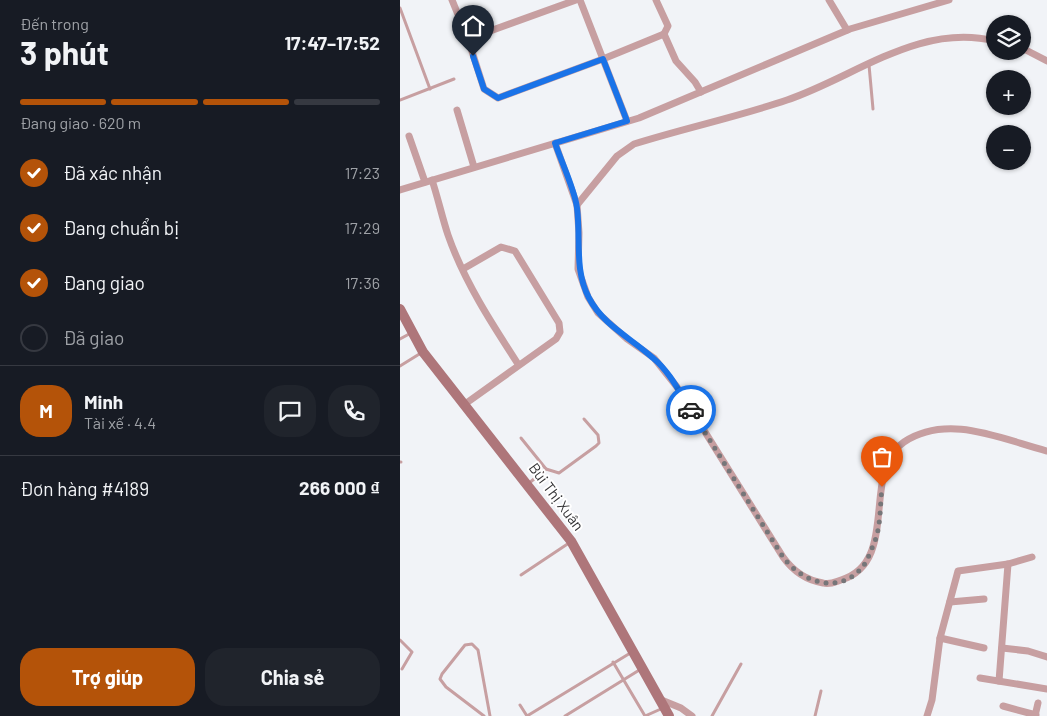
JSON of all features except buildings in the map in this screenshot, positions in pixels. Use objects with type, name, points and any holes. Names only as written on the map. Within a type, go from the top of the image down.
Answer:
[{"type":"main road","name":"Bùi Thị Xuân","points":[[400,309],[423,352],[571,541],[663,707]]},
{"type":"street","points":[[452,0],[468,39],[484,89],[498,98],[664,34],[668,26],[656,0]]},
{"type":"street","points":[[468,39],[576,0]]},
{"type":"street","points":[[580,0],[627,121]]},
{"type":"street","points":[[829,0],[847,30]]},
{"type":"street","points":[[400,190],[627,121],[847,30],[949,0]]},
{"type":"street","points":[[664,34],[676,61],[695,82],[701,92]]},
{"type":"street","points":[[577,205],[617,156],[634,144],[788,100],[907,47],[940,38],[986,41]]},
{"type":"street","points":[[1031,53],[1047,61]]},
{"type":"street","points":[[458,110],[474,167]]},
{"type":"street","points":[[409,136],[429,181],[449,237],[463,269],[488,318],[518,364]]},
{"type":"street","points":[[555,143],[577,205],[579,232],[578,269],[588,297],[598,313],[627,339],[654,358],[677,387],[783,557],[791,568],[810,581],[828,584],[849,578],[864,565],[876,538],[884,470],[891,455],[903,443],[926,430],[947,427],[969,430],[1047,451]]},
{"type":"street","points":[[463,269],[501,247],[515,251],[559,323],[560,332],[556,339],[518,364],[465,404]]},
{"type":"street","points":[[927,716],[932,700],[940,638],[958,571],[1008,564],[1032,557]]},
{"type":"street","points":[[999,681],[1008,564]]},
{"type":"street","points":[[950,602],[984,600]]},
{"type":"street","points":[[940,638],[984,648]]},
{"type":"street","points":[[1002,648],[1028,651],[1047,657]]},
{"type":"street","points":[[980,678],[1047,690]]},
{"type":"street","points":[[1003,706],[1036,716],[1038,703]]},
{"type":"street","points":[[663,707],[680,708],[692,716]]},
{"type":"lane","points":[[400,8],[430,89]]},
{"type":"lane","points":[[869,64],[873,109]]},
{"type":"lane","points":[[400,100],[454,80]]},
{"type":"lane","points":[[400,340],[411,332]]},
{"type":"lane","points":[[400,366],[423,352]]},
{"type":"lane","points":[[520,438],[546,469],[559,473],[599,443],[598,435],[584,419]]},
{"type":"lane","points":[[528,484],[546,469]]},
{"type":"lane","points":[[521,576],[571,541]]},
{"type":"lane","points":[[400,640],[412,652],[402,668]]},
{"type":"lane","points":[[484,716],[446,687],[440,679],[465,645],[472,644],[478,650],[490,716]]},
{"type":"lane","points":[[520,706],[527,716],[632,652]]},
{"type":"lane","points":[[613,662],[645,716],[663,707]]},
{"type":"lane","points":[[712,716],[741,664]]},
{"type":"lane","points":[[565,716],[641,669]]},
{"type":"lane","points":[[815,716],[821,691]]},
{"type":"way so far","points":[[691,410],[783,557],[791,568],[810,581],[828,584],[849,578],[864,565],[876,538],[882,487]]},
{"type":"route","points":[[473,56],[484,89],[498,98],[603,59],[627,121],[555,143],[577,205],[579,232],[578,269],[588,297],[598,313],[627,339],[654,358],[677,387],[691,410]]}]
